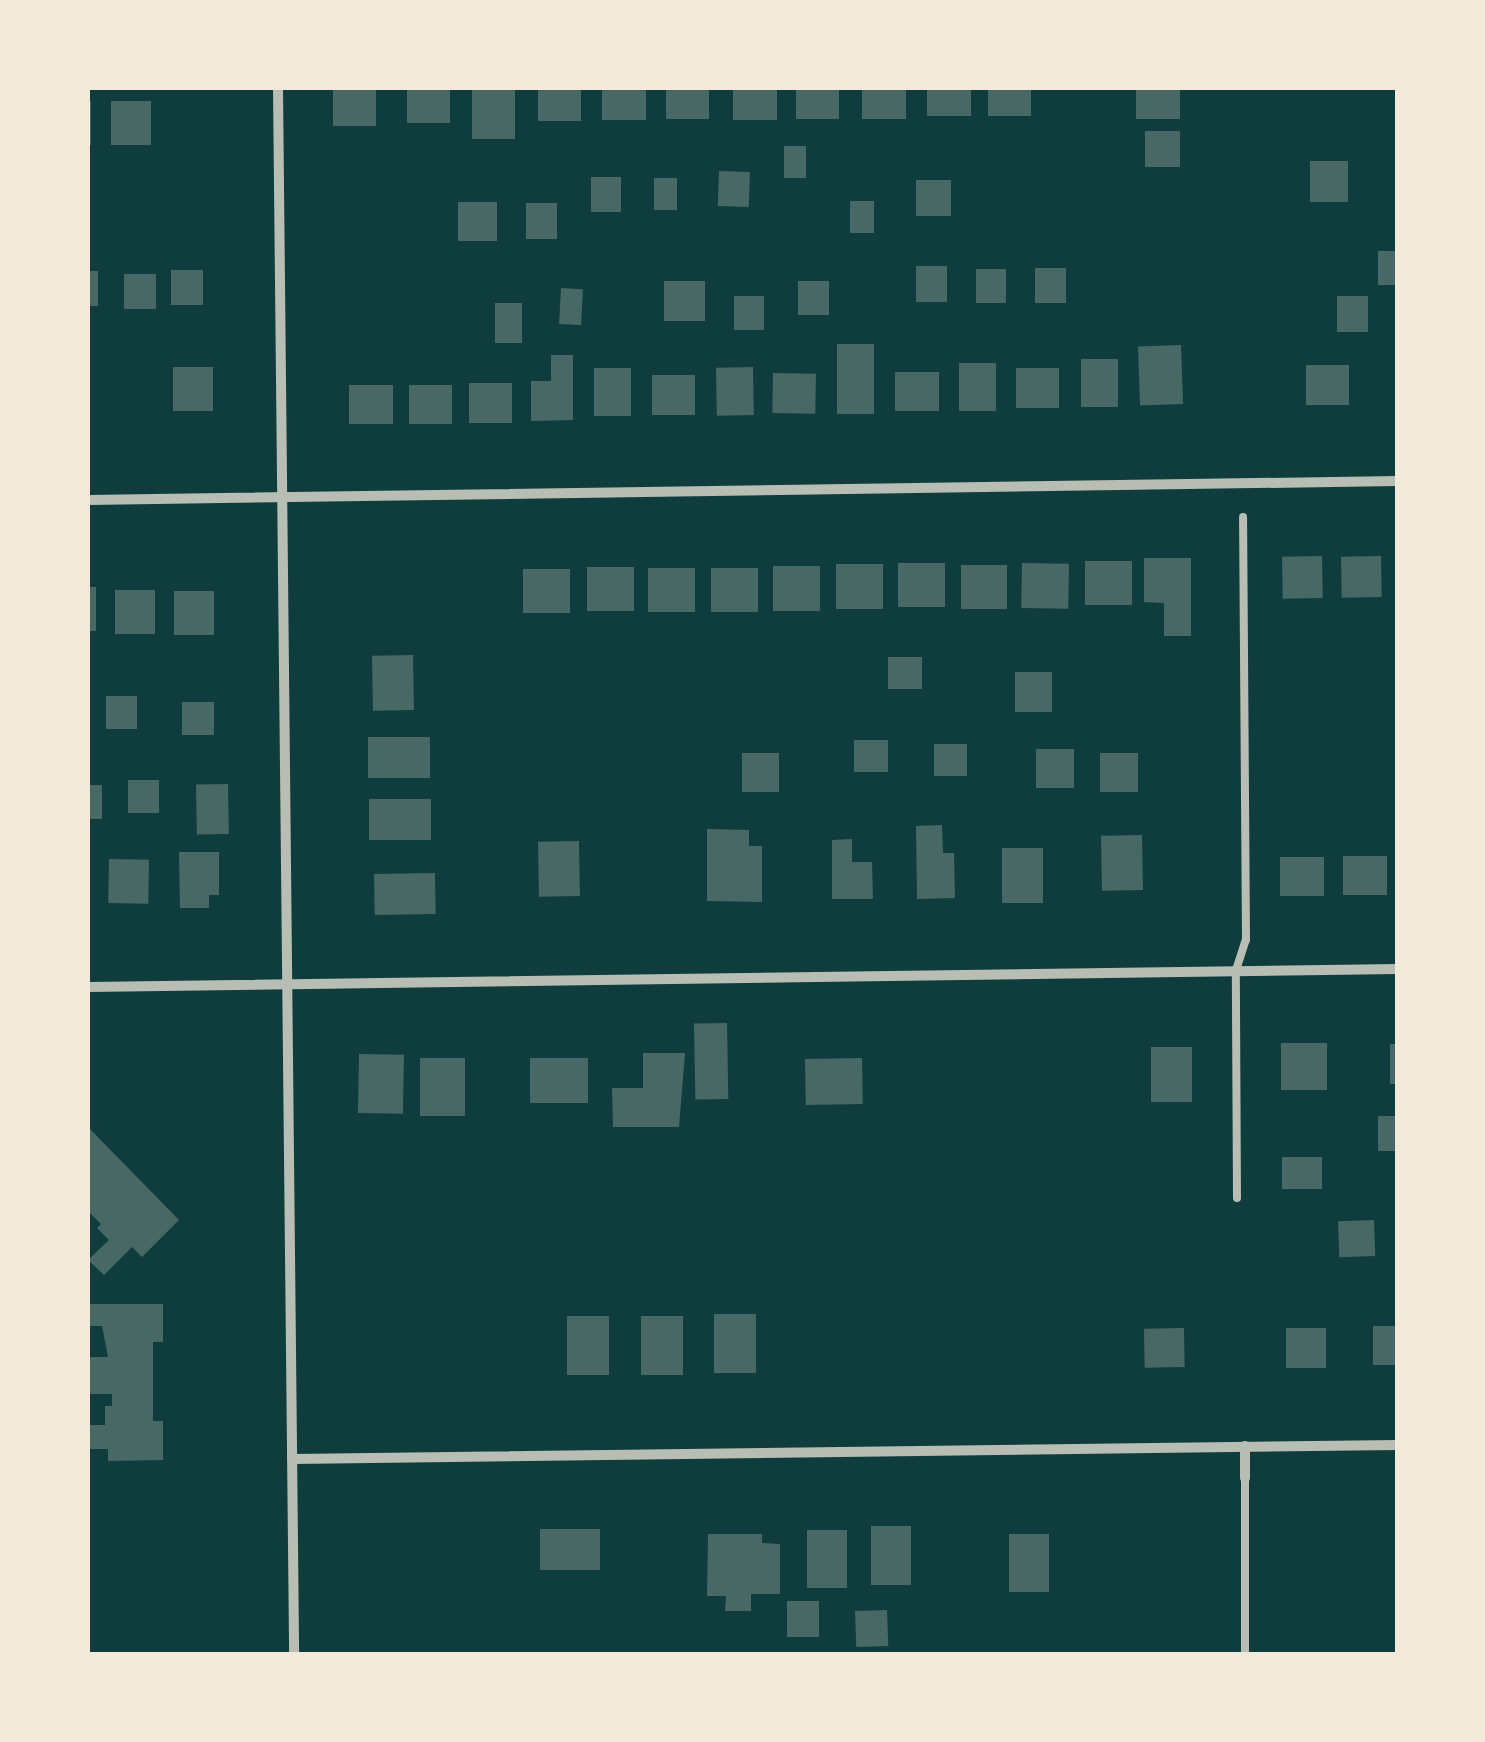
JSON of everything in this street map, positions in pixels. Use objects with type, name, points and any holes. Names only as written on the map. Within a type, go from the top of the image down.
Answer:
[{"type":"street","points":[[278,88],[294,1654]]},
{"type":"street","points":[[88,500],[1398,482]]},
{"type":"street","points":[[88,987],[1398,968]]},
{"type":"street","points":[[292,1459],[1398,1444]]},
{"type":"street","points":[[1244,1446],[1245,1478]]},
{"type":"lane","points":[[1237,1198],[1236,970],[1246,940],[1243,516]]},
{"type":"lane","points":[[1245,1478],[1245,1654]]},
{"type":"building","points":[[407,88],[450,88],[450,123],[407,123]]},
{"type":"building","points":[[472,88],[515,88],[515,139],[472,139]]},
{"type":"building","points":[[538,88],[581,88],[581,121],[538,121]]},
{"type":"building","points":[[602,88],[646,88],[646,120],[602,120]]},
{"type":"building","points":[[666,88],[709,88],[709,119],[666,119]]},
{"type":"building","points":[[733,88],[777,88],[777,120],[733,120]]},
{"type":"building","points":[[796,88],[839,88],[839,119],[796,119]]},
{"type":"building","points":[[862,88],[906,88],[906,119],[862,119]]},
{"type":"building","points":[[927,88],[971,88],[971,116],[927,116]]},
{"type":"building","points":[[988,88],[1031,88],[1031,116],[988,116]]},
{"type":"building","points":[[1136,88],[1180,88],[1180,119],[1136,119]]},
{"type":"building","points":[[333,89],[376,89],[376,126],[333,126]]},
{"type":"building","points":[[88,101],[91,101],[88,145]]},
{"type":"building","points":[[111,101],[151,101],[151,145],[111,145]]},
{"type":"building","points":[[1145,131],[1180,131],[1180,167],[1145,167]]},
{"type":"building","points":[[784,146],[806,146],[806,178],[784,178]]},
{"type":"building","points":[[1310,161],[1348,161],[1348,202],[1310,202]]},
{"type":"building","points":[[719,171],[750,172],[749,207],[718,206]]},
{"type":"building","points":[[591,177],[621,177],[621,212],[591,212]]},
{"type":"building","points":[[654,178],[677,178],[677,210],[654,210]]},
{"type":"building","points":[[916,180],[951,180],[951,216],[916,216]]},
{"type":"building","points":[[850,201],[874,201],[874,233],[850,233]]},
{"type":"building","points":[[458,202],[497,202],[497,241],[458,241]]},
{"type":"building","points":[[526,203],[557,203],[557,239],[526,239]]},
{"type":"building","points":[[1378,251],[1398,251],[1398,285],[1378,285]]},
{"type":"building","points":[[916,266],[947,266],[947,302],[916,302]]},
{"type":"building","points":[[1035,268],[1066,268],[1066,303],[1035,303]]},
{"type":"building","points":[[976,269],[1006,269],[1006,303],[976,303]]},
{"type":"building","points":[[171,270],[203,270],[203,305],[171,305]]},
{"type":"building","points":[[88,271],[98,271],[98,306],[88,306]]},
{"type":"building","points":[[124,274],[156,274],[156,309],[124,309]]},
{"type":"building","points":[[664,281],[705,281],[705,321],[664,321]]},
{"type":"building","points":[[798,281],[829,281],[829,315],[798,315]]},
{"type":"building","points":[[561,288],[583,289],[581,325],[559,324]]},
{"type":"building","points":[[734,296],[764,296],[764,330],[734,330]]},
{"type":"building","points":[[1337,296],[1368,296],[1368,332],[1337,332]]},
{"type":"building","points":[[495,303],[522,303],[522,343],[495,343]]},
{"type":"building","points":[[837,344],[874,344],[874,414],[837,414]]},
{"type":"building","points":[[1181,345],[1183,404],[1140,405],[1138,347]]},
{"type":"building","points":[[551,355],[573,355],[573,420],[531,421],[531,381],[551,381]]},
{"type":"building","points":[[1081,359],[1118,359],[1118,407],[1081,407]]},
{"type":"building","points":[[959,363],[996,363],[996,411],[959,411]]},
{"type":"building","points":[[1306,365],[1349,365],[1349,405],[1306,405]]},
{"type":"building","points":[[173,367],[213,367],[213,411],[173,411]]},
{"type":"building","points":[[753,367],[754,415],[717,416],[716,368]]},
{"type":"building","points":[[594,368],[631,368],[631,416],[594,416]]},
{"type":"building","points":[[1016,368],[1059,368],[1059,408],[1016,408]]},
{"type":"building","points":[[895,372],[939,372],[939,411],[895,411]]},
{"type":"building","points":[[773,373],[816,374],[815,414],[772,413]]},
{"type":"building","points":[[652,375],[695,375],[695,415],[652,415]]},
{"type":"building","points":[[469,383],[512,383],[512,423],[469,423]]},
{"type":"building","points":[[349,385],[393,385],[393,424],[349,424]]},
{"type":"building","points":[[409,385],[452,385],[452,424],[409,424]]},
{"type":"building","points":[[1322,556],[1323,598],[1283,599],[1282,557]]},
{"type":"building","points":[[1381,556],[1382,597],[1342,598],[1341,557]]},
{"type":"building","points":[[1144,558],[1191,558],[1191,636],[1164,636],[1164,603],[1144,602]]},
{"type":"building","points":[[1085,561],[1132,561],[1132,605],[1085,605]]},
{"type":"building","points":[[898,563],[945,563],[945,607],[898,607]]},
{"type":"building","points":[[1022,563],[1069,564],[1068,609],[1021,608]]},
{"type":"building","points":[[836,564],[883,564],[883,609],[836,609]]},
{"type":"building","points":[[961,565],[1007,565],[1007,609],[961,609]]},
{"type":"building","points":[[773,566],[820,566],[820,611],[773,611]]},
{"type":"building","points":[[587,567],[634,567],[634,611],[587,611]]},
{"type":"building","points":[[648,568],[695,568],[695,612],[648,612]]},
{"type":"building","points":[[711,568],[758,568],[758,612],[711,612]]},
{"type":"building","points":[[523,569],[570,569],[570,613],[523,613]]},
{"type":"building","points":[[88,587],[96,587],[96,631],[88,631]]},
{"type":"building","points":[[115,590],[155,590],[155,634],[115,634]]},
{"type":"building","points":[[174,591],[214,591],[214,635],[174,635]]},
{"type":"building","points":[[413,655],[414,710],[373,711],[372,656]]},
{"type":"building","points":[[888,657],[922,657],[922,689],[888,689]]},
{"type":"building","points":[[1015,672],[1052,672],[1052,712],[1015,712]]},
{"type":"building","points":[[106,696],[137,696],[137,729],[106,729]]},
{"type":"building","points":[[182,702],[214,702],[214,735],[182,735]]},
{"type":"building","points":[[368,737],[430,737],[430,778],[368,778]]},
{"type":"building","points":[[854,740],[888,740],[888,772],[854,772]]},
{"type":"building","points":[[934,744],[967,744],[967,776],[934,776]]},
{"type":"building","points":[[1036,749],[1074,749],[1074,788],[1036,788]]},
{"type":"building","points":[[742,753],[779,753],[779,792],[742,792]]},
{"type":"building","points":[[1100,753],[1138,753],[1138,792],[1100,792]]},
{"type":"building","points":[[128,780],[159,780],[159,813],[128,813]]},
{"type":"building","points":[[228,784],[229,834],[197,835],[196,785]]},
{"type":"building","points":[[88,785],[102,785],[102,819],[88,819]]},
{"type":"building","points":[[369,799],[431,799],[431,840],[369,840]]},
{"type":"building","points":[[942,825],[943,853],[954,853],[955,898],[917,899],[916,826]]},
{"type":"building","points":[[707,829],[749,830],[749,846],[762,846],[762,902],[707,901]]},
{"type":"building","points":[[1142,835],[1143,890],[1102,891],[1101,836]]},
{"type":"building","points":[[852,839],[852,862],[872,862],[873,899],[832,899],[832,840]]},
{"type":"building","points":[[579,841],[580,896],[539,897],[538,842]]},
{"type":"building","points":[[1002,848],[1043,848],[1043,903],[1002,903]]},
{"type":"building","points":[[179,852],[219,852],[219,895],[209,895],[209,908],[180,908]]},
{"type":"building","points":[[1343,856],[1387,856],[1387,895],[1343,895]]},
{"type":"building","points":[[1280,857],[1324,857],[1324,896],[1280,896]]},
{"type":"building","points":[[109,859],[149,860],[148,904],[108,903]]},
{"type":"building","points":[[435,873],[436,914],[375,915],[374,874]]},
{"type":"building","points":[[727,1023],[728,1099],[695,1100],[694,1024]]},
{"type":"building","points":[[1281,1043],[1327,1043],[1327,1090],[1281,1090]]},
{"type":"building","points":[[1390,1044],[1398,1044],[1398,1084],[1390,1084]]},
{"type":"building","points":[[1151,1047],[1192,1047],[1192,1102],[1151,1102]]},
{"type":"building","points":[[643,1053],[685,1053],[679,1127],[613,1127],[612,1088],[643,1088]]},
{"type":"building","points":[[359,1054],[404,1055],[403,1114],[358,1113]]},
{"type":"building","points":[[420,1058],[465,1058],[465,1116],[420,1116]]},
{"type":"building","points":[[530,1058],[588,1058],[588,1103],[530,1103]]},
{"type":"building","points":[[862,1058],[863,1104],[806,1105],[805,1059]]},
{"type":"building","points":[[1378,1116],[1398,1116],[1398,1151],[1378,1151]]},
{"type":"building","points":[[88,1127],[179,1220],[142,1257],[132,1247],[104,1275],[88,1260],[109,1240],[97,1228],[101,1224],[88,1215]]},
{"type":"building","points":[[1282,1157],[1322,1157],[1322,1189],[1282,1189]]},
{"type":"building","points":[[1374,1220],[1375,1256],[1339,1257],[1338,1221]]},
{"type":"building","points":[[88,1304],[163,1304],[163,1342],[153,1342],[153,1421],[163,1421],[163,1460],[108,1461],[108,1449],[88,1449],[88,1425],[105,1425],[105,1406],[112,1406],[112,1394],[88,1394],[88,1357],[108,1357],[102,1326],[88,1326]]},
{"type":"building","points":[[714,1314],[756,1314],[756,1373],[714,1373]]},
{"type":"building","points":[[567,1316],[609,1316],[609,1375],[567,1375]]},
{"type":"building","points":[[641,1316],[683,1316],[683,1375],[641,1375]]},
{"type":"building","points":[[1373,1326],[1398,1326],[1398,1365],[1373,1365]]},
{"type":"building","points":[[1184,1328],[1185,1367],[1145,1368],[1144,1329]]},
{"type":"building","points":[[1286,1328],[1326,1328],[1326,1368],[1286,1368]]},
{"type":"building","points":[[871,1526],[911,1526],[911,1585],[871,1585]]},
{"type":"building","points":[[540,1529],[600,1529],[600,1570],[540,1570]]},
{"type":"building","points":[[807,1530],[847,1530],[847,1588],[807,1588]]},
{"type":"building","points":[[708,1534],[762,1534],[762,1543],[780,1544],[780,1594],[751,1594],[751,1611],[725,1611],[726,1596],[707,1596]]},
{"type":"building","points":[[1009,1534],[1049,1534],[1049,1592],[1009,1592]]},
{"type":"building","points":[[787,1601],[819,1601],[819,1637],[787,1637]]},
{"type":"building","points":[[887,1610],[888,1646],[856,1647],[855,1611]]}]
